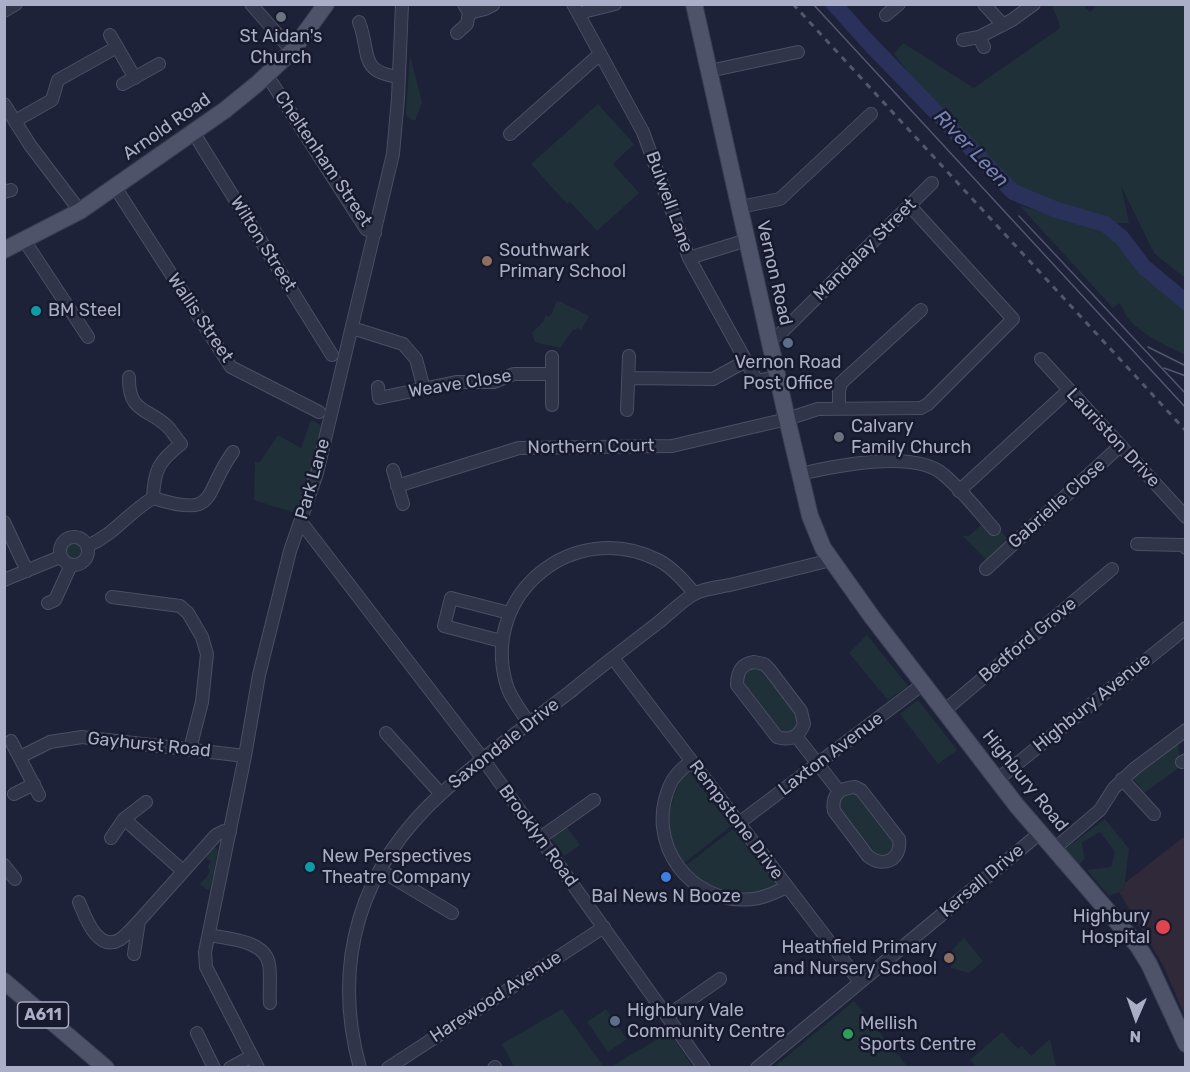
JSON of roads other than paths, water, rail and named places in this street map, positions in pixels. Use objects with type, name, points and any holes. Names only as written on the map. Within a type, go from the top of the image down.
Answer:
[{"type":"main road","name":"Arnold Road","points":[[4,250],[80,211],[258,84],[292,51],[326,4]]},
{"type":"main road","name":"Vernon Road","points":[[694,4],[810,516],[827,554]]},
{"type":"main road","name":"Highbury Road","points":[[827,554],[1017,806],[1138,946],[1156,979],[1185,1044]]},
{"type":"main road","name":"A611","points":[[4,981],[106,1068]]},
{"type":"street","points":[[4,11],[16,4]]},
{"type":"street","points":[[251,4],[292,51]]},
{"type":"street","name":"Park Lane","points":[[255,1062],[206,967],[205,952],[259,675],[290,551],[317,473],[393,154],[402,4]]},
{"type":"street","points":[[576,10],[587,11],[615,4]]},
{"type":"street","points":[[886,15],[899,4]]},
{"type":"street","points":[[984,4],[1003,25]]},
{"type":"street","points":[[963,40],[981,42],[1034,4]]},
{"type":"street","points":[[457,33],[466,24],[466,9],[486,9],[493,5]]},
{"type":"street","name":"Bulwell Lane","points":[[576,10],[644,132],[689,258],[757,381],[778,377]]},
{"type":"street","points":[[359,22],[365,36],[368,59],[373,70],[383,75],[399,76]]},
{"type":"street","points":[[111,35],[135,78]]},
{"type":"street","points":[[15,121],[52,100],[58,80],[117,47]]},
{"type":"street","points":[[709,71],[798,52]]},
{"type":"street","points":[[510,134],[600,54]]},
{"type":"street","points":[[123,84],[159,64]]},
{"type":"street","name":"Cheltenham Street","points":[[272,83],[366,229],[375,233]]},
{"type":"street","points":[[4,104],[45,166],[80,211]]},
{"type":"street","points":[[740,207],[780,199],[868,122]]},
{"type":"street","name":"Wilton Street","points":[[193,132],[332,355]]},
{"type":"street","name":"Mandalay Street","points":[[769,338],[780,334],[932,183]]},
{"type":"street","name":"Wallis Street","points":[[115,187],[231,367],[319,416],[322,398]]},
{"type":"street","name":"Northern Court","points":[[398,486],[519,448],[672,446],[787,419],[818,409],[921,408],[928,404],[1013,319],[910,206]]},
{"type":"street","points":[[24,240],[88,337]]},
{"type":"street","points":[[689,258],[747,240]]},
{"type":"street","points":[[839,409],[841,383],[918,317]]},
{"type":"street","points":[[352,328],[403,344],[416,359],[424,389]]},
{"type":"street","points":[[627,410],[629,356]]},
{"type":"street","points":[[552,357],[552,405]]},
{"type":"street","name":"Lauriston Drive","points":[[1041,359],[1185,517]]},
{"type":"street","points":[[628,378],[713,379],[746,361]]},
{"type":"street","name":"Weave Close","points":[[378,387],[378,398],[456,382],[494,382],[514,375],[552,374]]},
{"type":"street","points":[[129,377],[129,389],[138,406],[144,413],[168,427],[184,448],[167,455],[158,466],[153,479],[153,498]]},
{"type":"street","points":[[959,491],[1069,390]]},
{"type":"street","name":"Gabrielle Close","points":[[993,567],[1120,446]]},
{"type":"street","points":[[87,546],[111,533],[137,507],[153,498],[182,506],[196,506],[201,503],[215,488],[221,468],[234,452]]},
{"type":"street","points":[[800,474],[850,463],[913,462],[929,465],[943,474],[994,529]]},
{"type":"street","points":[[393,470],[403,504]]},
{"type":"street","points":[[4,522],[27,571]]},
{"type":"street","name":"Brooklyn Road","points":[[301,522],[483,759],[704,1068]]},
{"type":"street","points":[[68,537],[82,539],[87,546],[88,555],[83,562],[71,565],[60,557],[59,548],[68,537]]},
{"type":"street","points":[[1137,544],[1183,545],[1185,548]]},
{"type":"street","points":[[529,723],[507,685],[502,663],[501,641],[509,613],[521,593],[538,573],[560,559],[581,551],[609,548],[635,551],[659,560],[680,576],[695,594]]},
{"type":"street","name":"Saxondale Drive","points":[[360,1068],[349,1016],[348,971],[358,919],[380,870],[407,831],[441,794],[483,759],[695,594],[827,554]]},
{"type":"street","points":[[4,580],[60,557]]},
{"type":"street","points":[[48,603],[55,600],[71,565]]},
{"type":"street","name":"Bedford Grove","points":[[944,711],[1112,569]]},
{"type":"street","points":[[112,597],[128,593],[180,606],[188,613],[207,647],[202,702],[190,749]]},
{"type":"street","points":[[501,641],[444,626],[451,598],[509,613]]},
{"type":"street","name":"Highbury Avenue","points":[[998,779],[1185,628]]},
{"type":"street","name":"Rempstone Drive","points":[[613,658],[860,982]]},
{"type":"street","points":[[747,663],[764,664],[801,711],[804,724],[796,736],[790,739],[777,737],[742,693],[737,685],[737,677],[740,669],[747,663]]},
{"type":"street","name":"Laxton Avenue","points":[[739,823],[923,684]]},
{"type":"street","points":[[386,733],[441,794]]},
{"type":"street","points":[[1054,849],[1100,810],[1122,779],[1181,733],[1185,747]]},
{"type":"street","points":[[796,736],[839,791]]},
{"type":"street","name":"Gayhurst Road","points":[[20,757],[50,742],[82,737],[245,756]]},
{"type":"street","points":[[11,741],[37,789],[14,794]]},
{"type":"street","points":[[691,760],[670,785],[664,805],[665,841],[679,870],[702,889],[718,896],[735,899],[753,899],[788,887]]},
{"type":"street","points":[[1122,779],[1147,811]]},
{"type":"street","points":[[855,787],[864,794],[899,839],[900,846],[895,858],[881,862],[868,856],[834,811],[834,796],[839,791],[855,787]]},
{"type":"street","points":[[540,838],[594,800]]},
{"type":"street","points":[[111,838],[124,819],[146,802]]},
{"type":"street","points":[[124,819],[183,871]]},
{"type":"street","points":[[85,906],[93,931],[109,942],[120,940],[216,836],[224,831],[230,832]]},
{"type":"street","name":"Kersall Drive","points":[[757,1068],[1040,832]]},
{"type":"street","points":[[4,865],[15,879]]},
{"type":"street","points":[[380,870],[452,913]]},
{"type":"street","points":[[134,954],[139,921]]},
{"type":"street","name":"Harewood Avenue","points":[[388,1068],[603,927]]},
{"type":"street","points":[[209,935],[252,945],[261,950],[270,966],[262,983],[270,1003]]},
{"type":"street","points":[[667,1016],[720,979]]},
{"type":"street","points":[[196,1033],[214,1068]]},
{"type":"street","points":[[230,1068],[255,1062]]},
{"type":"waterway","name":"River Leen","points":[[834,4],[1013,192],[1057,210],[1105,224],[1122,238],[1144,267],[1186,302]]},
{"type":"tram line","points":[[813,4],[1186,408]]},
{"type":"tram line","points":[[1019,216],[1186,394]]},
{"type":"tram line","points":[[1148,347],[1186,366]]},
{"type":"tram line","points":[[1164,368],[1186,376]]},
{"type":"railway","points":[[793,4],[1186,431]]},
{"type":"place","name":"St Aidan's Church","points":[[281,17]]},
{"type":"place","name":"Southwark Primary School","points":[[487,261]]},
{"type":"place","name":"BM Steel","points":[[36,311]]},
{"type":"place","name":"Vernon Road Post Office","points":[[788,343]]},
{"type":"place","name":"Calvary Family Church","points":[[839,437]]},
{"type":"place","name":"New Perspectives Theatre Company","points":[[310,867]]},
{"type":"place","name":"Bal News N Booze","points":[[666,877]]},
{"type":"place","name":"Highbury Hospital","points":[[1163,927]]},
{"type":"place","name":"Heathfield Primary and Nursery School","points":[[949,958]]},
{"type":"place","name":"Highbury Vale Community Centre","points":[[615,1021]]},
{"type":"place","name":"Mellish Sports Centre","points":[[848,1034]]}]
